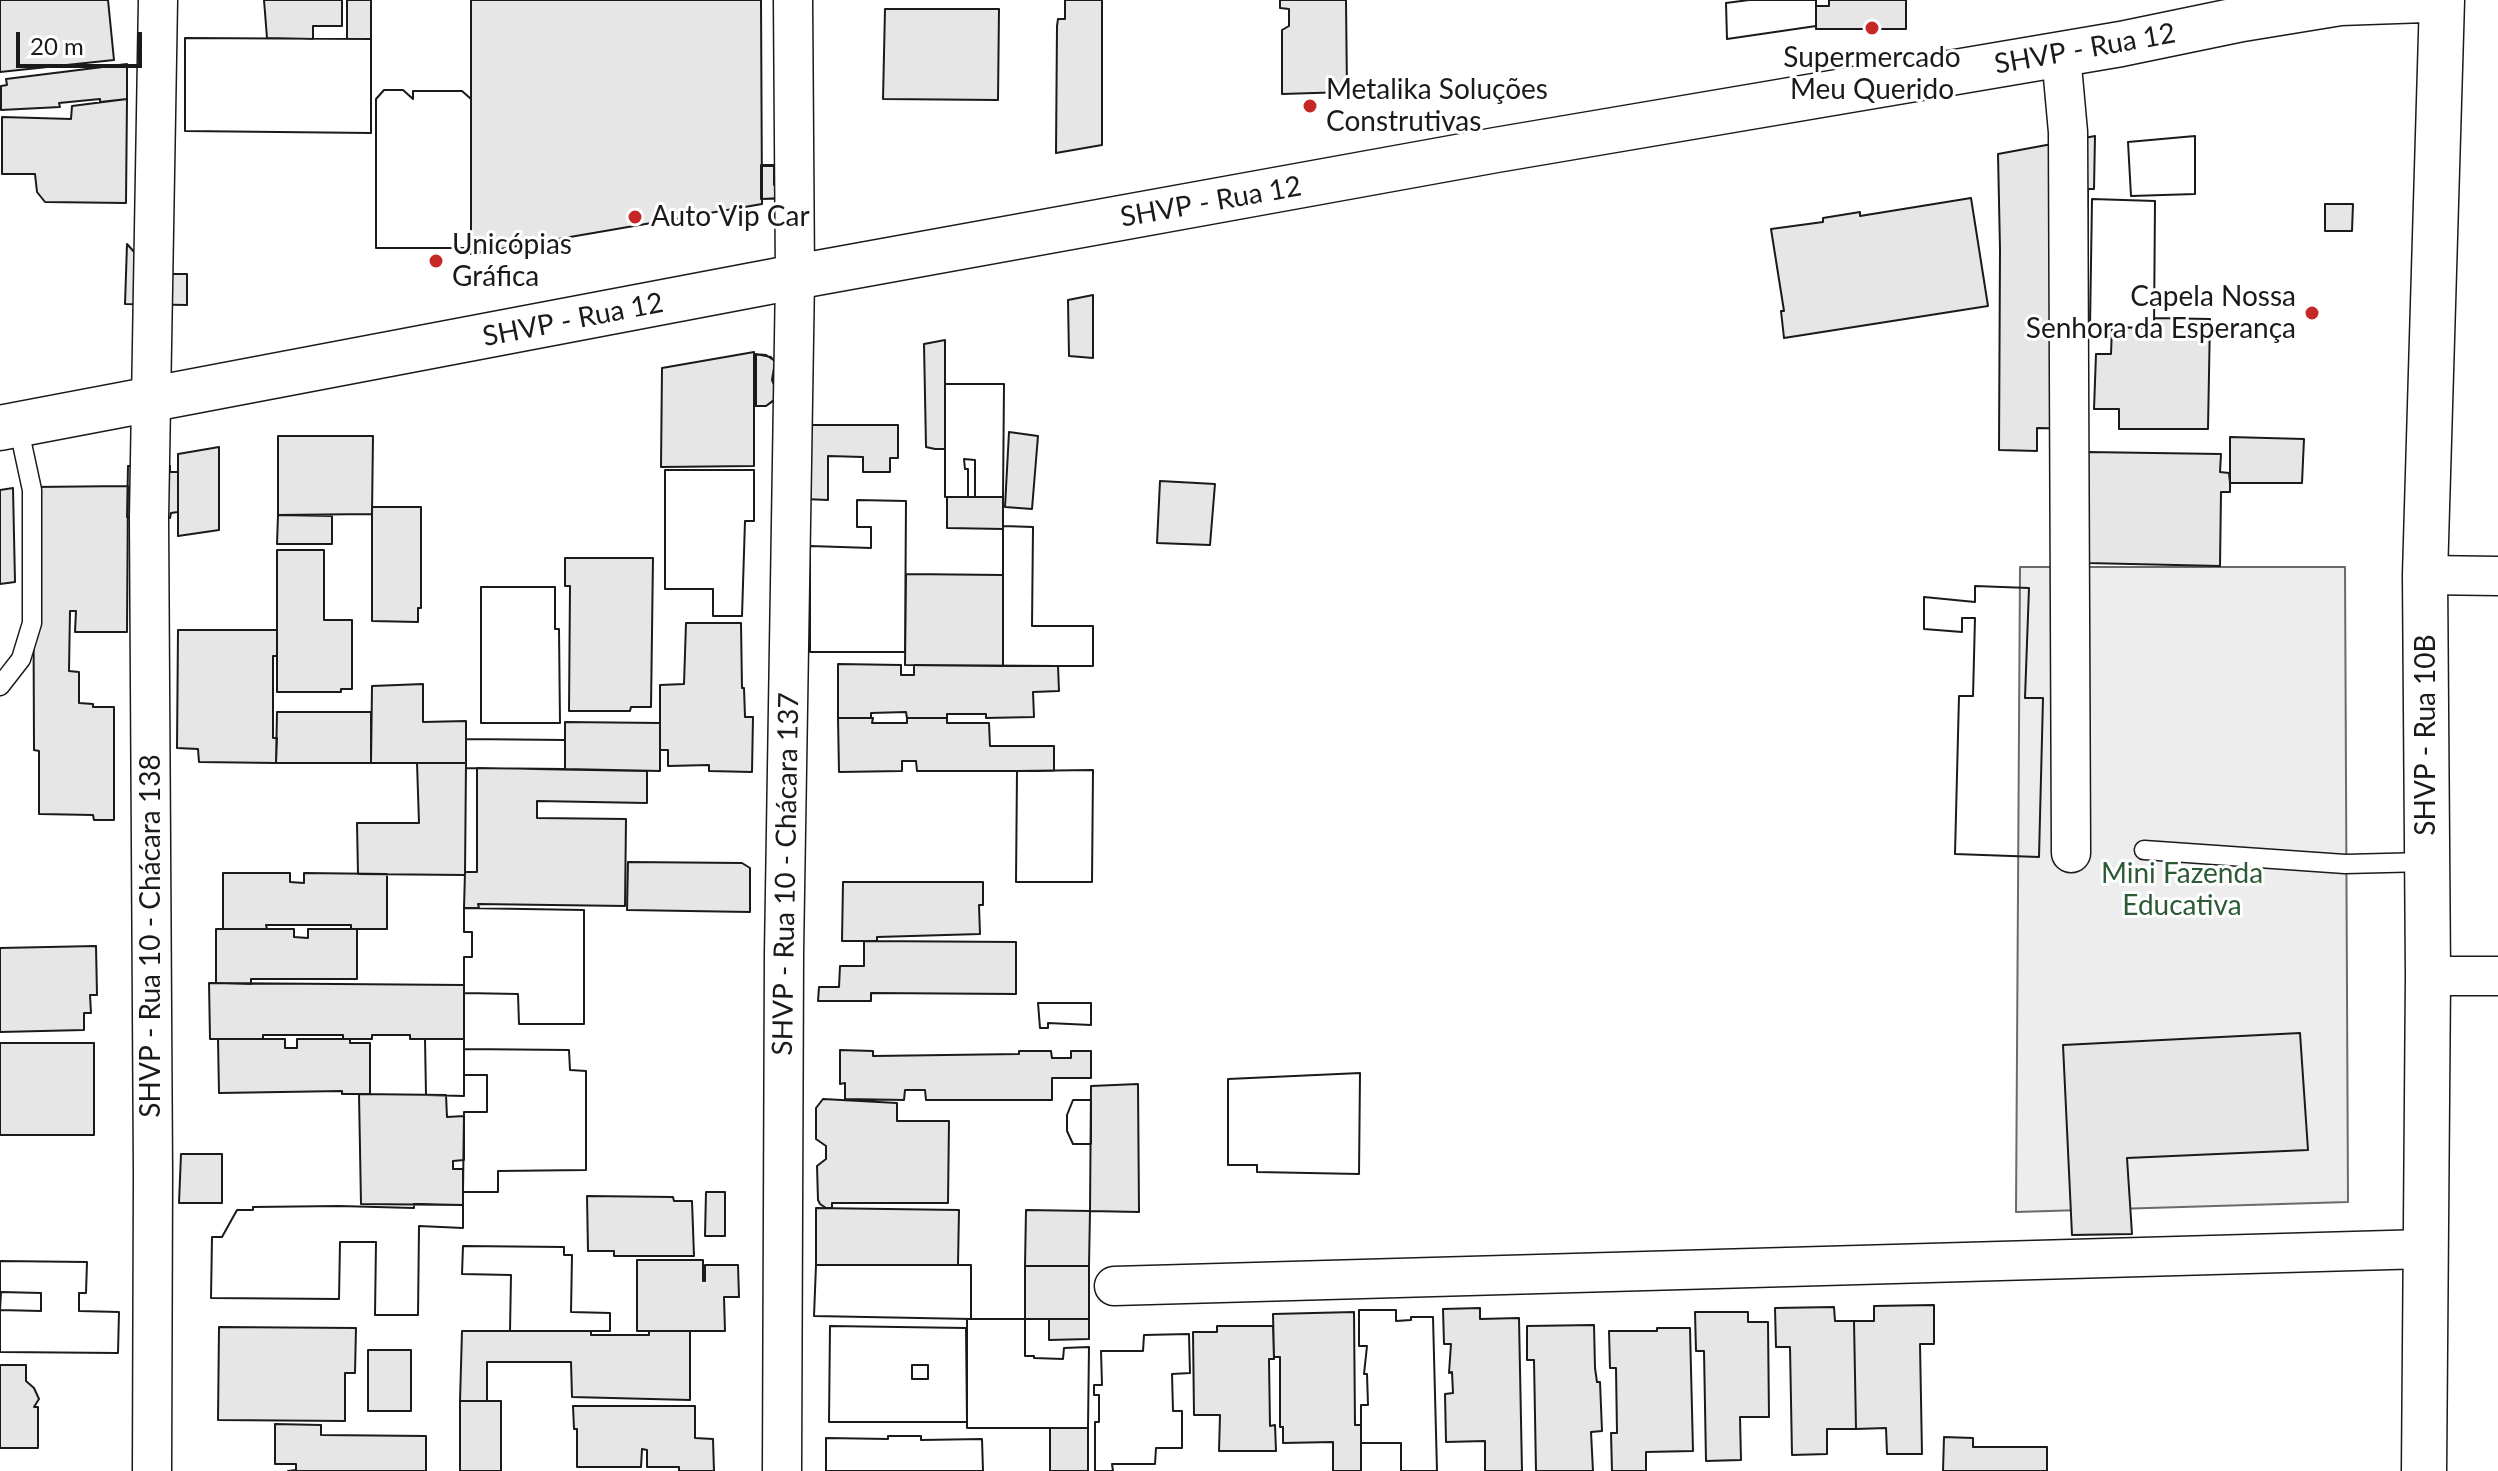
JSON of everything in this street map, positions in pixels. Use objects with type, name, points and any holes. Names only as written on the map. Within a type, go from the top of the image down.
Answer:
[{"type":"street","name":"SHVP - Rua 10 - Chácara 138","points":[[152,1471],[149,518],[158,0]]},
{"type":"street","name":"SHVP - Rua 10 - Chácara 137","points":[[782,1471],[784,953],[795,277],[793,0]]},
{"type":"street","name":"SHVP - Rua 12","points":[[9,426],[795,277],[1496,150],[2061,55],[2340,3],[2425,0]]},
{"type":"street","name":"SHVP - Rua 10B","points":[[2424,1471],[2428,976],[2425,575],[2442,0]]},
{"type":"street","points":[[2061,55],[2068,132],[2071,853]]},
{"type":"street","points":[[2425,575],[2498,576]]},
{"type":"street","points":[[2428,976],[2498,976]]},
{"type":"street","points":[[1114,1286],[2425,1249]]},
{"type":"lane","points":[[0,686],[21,659],[32,623],[32,490],[9,426]]},
{"type":"lane","points":[[2144,850],[2345,864],[2427,862]]},
{"type":"shaded area","name":"Mini Fazenda Educativa","points":[[2020,567],[2345,567],[2348,1202],[2016,1212]]},
{"type":"building","points":[[0,0],[108,0],[114,60],[0,72]]},
{"type":"building","points":[[264,0],[342,0],[342,26],[313,26],[313,39],[267,38]]},
{"type":"building","points":[[347,0],[371,0],[371,39],[347,39]]},
{"type":"building","points":[[471,0],[761,0],[762,204],[471,254]]},
{"type":"building","points":[[1065,0],[1102,0],[1102,145],[1056,153],[1057,26],[1058,19],[1065,19]]},
{"type":"building","points":[[1280,0],[1346,0],[1347,92],[1282,94],[1282,30],[1289,26],[1289,9],[1280,8]]},
{"type":"building","points":[[1816,0],[1816,26],[1727,39],[1726,3]]},
{"type":"building","points":[[1816,0],[1816,26],[1727,39],[1726,3]]},
{"type":"building","points":[[1829,0],[1906,0],[1906,29],[1816,29],[1816,6],[1829,6]]},
{"type":"building","points":[[885,9],[999,9],[998,100],[883,99]]},
{"type":"building","points":[[185,38],[371,39],[371,133],[185,131]]},
{"type":"building","points":[[185,38],[371,39],[371,133],[185,131]]},
{"type":"building","points":[[127,64],[127,99],[1,110],[1,86],[7,85],[6,79]]},
{"type":"building","points":[[384,90],[403,90],[413,99],[413,91],[462,91],[471,99],[471,248],[376,248],[376,99]]},
{"type":"building","points":[[384,90],[403,90],[413,99],[413,91],[462,91],[471,99],[471,248],[376,248],[376,99]]},
{"type":"building","points":[[127,99],[126,203],[45,202],[37,192],[35,174],[2,174],[2,117],[71,119],[72,106]]},
{"type":"building","points":[[2095,136],[2094,189],[2088,189],[2086,429],[2037,428],[2037,451],[1999,450],[1998,154]]},
{"type":"building","points":[[2195,136],[2195,194],[2131,196],[2128,142]]},
{"type":"building","points":[[2195,136],[2195,194],[2131,196],[2128,142]]},
{"type":"building","points":[[761,165],[775,165],[775,183],[783,183],[807,198],[761,199]]},
{"type":"building","points":[[762,166],[774,166],[774,185],[781,185],[781,198],[762,199]]},
{"type":"building","points":[[762,166],[774,166],[774,185],[781,185],[781,198],[762,199]]},
{"type":"building","points":[[1971,198],[1988,306],[1784,338],[1781,311],[1784,311],[1771,229],[1823,222],[1823,218],[1860,212],[1860,216]]},
{"type":"building","points":[[2092,199],[2155,201],[2154,328],[2090,327]]},
{"type":"building","points":[[2092,199],[2155,201],[2154,328],[2090,327]]},
{"type":"building","points":[[2325,204],[2353,204],[2352,231],[2325,231]]},
{"type":"building","points":[[127,244],[154,274],[187,274],[187,305],[125,304]]},
{"type":"building","points":[[1093,295],[1093,358],[1069,356],[1068,300]]},
{"type":"building","points":[[2154,318],[2210,319],[2208,429],[2119,429],[2119,409],[2094,409],[2096,354],[2111,354],[2112,327],[2154,328]]},
{"type":"building","points":[[945,340],[945,449],[935,449],[926,447],[924,344]]},
{"type":"building","points":[[754,352],[754,466],[661,467],[662,368]]},
{"type":"building","points":[[754,354],[776,359],[779,397],[766,406],[754,406]]},
{"type":"building","points":[[756,354],[771,357],[775,362],[772,380],[779,396],[766,406],[756,406]]},
{"type":"building","points":[[756,354],[771,357],[775,362],[772,380],[779,396],[766,406],[756,406]]},
{"type":"building","points":[[945,384],[1004,384],[1003,497],[975,497],[975,460],[964,459],[965,469],[968,469],[968,497],[945,497]]},
{"type":"building","points":[[945,384],[1004,384],[1003,497],[975,497],[975,460],[964,459],[965,469],[968,469],[968,497],[945,497]]},
{"type":"building","points":[[804,425],[898,425],[898,458],[890,458],[890,472],[863,472],[863,457],[828,456],[828,500],[804,499]]},
{"type":"building","points":[[1009,432],[1038,436],[1032,509],[1005,507]]},
{"type":"building","points":[[278,436],[373,436],[372,514],[278,515]]},
{"type":"building","points":[[2230,437],[2304,439],[2302,483],[2230,483]]},
{"type":"building","points":[[219,447],[219,530],[178,536],[178,454]]},
{"type":"building","points":[[2087,452],[2221,454],[2220,472],[2229,473],[2230,492],[2221,492],[2220,566],[2086,563]]},
{"type":"building","points":[[128,466],[170,466],[170,472],[178,472],[178,512],[171,513],[170,518],[127,517]]},
{"type":"building","points":[[665,470],[754,470],[754,521],[745,521],[742,616],[713,616],[713,589],[665,589]]},
{"type":"building","points":[[665,470],[754,470],[754,521],[745,521],[742,616],[713,616],[713,589],[665,589]]},
{"type":"building","points":[[1160,481],[1215,484],[1210,545],[1157,543]]},
{"type":"building","points":[[128,486],[127,632],[75,632],[76,611],[70,611],[69,671],[79,672],[79,703],[114,707],[114,820],[94,820],[93,815],[39,814],[39,751],[34,750],[33,487]]},
{"type":"building","points":[[13,488],[15,582],[0,584],[0,490]]},
{"type":"building","points":[[947,497],[1003,497],[1003,529],[947,528]]},
{"type":"building","points":[[857,500],[906,501],[905,652],[810,652],[810,546],[871,548],[871,527],[857,527]]},
{"type":"building","points":[[857,500],[906,501],[905,652],[810,652],[810,546],[871,548],[871,527],[857,527]]},
{"type":"building","points":[[372,507],[421,507],[421,608],[418,608],[418,622],[372,621]]},
{"type":"building","points":[[278,515],[332,516],[332,544],[277,544]]},
{"type":"building","points":[[1003,526],[1033,527],[1032,626],[1093,626],[1093,666],[1003,666]]},
{"type":"building","points":[[1003,526],[1033,527],[1032,626],[1093,626],[1093,666],[1003,666]]},
{"type":"building","points":[[277,550],[324,550],[324,620],[352,620],[352,689],[341,689],[341,692],[277,692]]},
{"type":"building","points":[[565,558],[653,558],[651,707],[631,707],[630,711],[569,711],[570,586],[565,586]]},
{"type":"building","points":[[906,574],[1003,575],[1003,666],[905,665]]},
{"type":"building","points":[[1975,586],[2029,588],[2025,698],[2043,698],[2039,857],[1955,854],[1959,696],[1973,696],[1975,618],[1962,618],[1962,632],[1924,629],[1924,597],[1975,602]]},
{"type":"building","points":[[1975,586],[2029,588],[2025,698],[2043,698],[2039,857],[1955,854],[1959,696],[1973,696],[1975,618],[1962,618],[1962,632],[1924,629],[1924,597],[1975,602]]},
{"type":"building","points":[[481,587],[555,587],[555,629],[559,629],[560,723],[481,723]]},
{"type":"building","points":[[481,587],[555,587],[555,629],[559,629],[560,723],[481,723]]},
{"type":"building","points":[[686,623],[741,623],[745,717],[753,717],[752,772],[709,771],[709,765],[668,766],[668,750],[660,750],[660,685],[684,684]]},
{"type":"building","points":[[178,630],[277,630],[277,656],[273,656],[276,763],[199,762],[198,749],[177,748]]},
{"type":"building","points":[[838,664],[901,665],[901,675],[914,675],[914,665],[1058,666],[1059,691],[1033,692],[1034,717],[986,718],[986,714],[947,714],[947,718],[907,718],[906,712],[871,713],[871,718],[838,718]]},
{"type":"building","points":[[423,684],[423,722],[466,721],[466,763],[371,763],[372,686]]},
{"type":"building","points":[[277,712],[371,712],[371,763],[276,763]]},
{"type":"building","points":[[838,718],[873,718],[872,723],[907,723],[907,718],[947,718],[947,723],[989,723],[990,746],[1054,746],[1054,771],[917,771],[916,761],[902,761],[902,771],[839,772]]},
{"type":"building","points":[[565,722],[660,723],[660,771],[565,769]]},
{"type":"building","points":[[466,739],[565,740],[565,769],[466,768]]},
{"type":"building","points":[[466,739],[565,740],[565,769],[466,768]]},
{"type":"building","points":[[417,763],[466,763],[465,875],[358,874],[357,823],[419,823]]},
{"type":"building","points":[[477,768],[647,771],[647,803],[537,801],[537,818],[626,819],[625,906],[478,904],[479,908],[464,908],[465,872],[477,872]]},
{"type":"building","points":[[1093,770],[1092,882],[1016,882],[1017,771]]},
{"type":"building","points":[[1093,770],[1092,882],[1016,882],[1017,771]]},
{"type":"building","points":[[628,862],[742,863],[750,868],[750,912],[627,910]]},
{"type":"building","points":[[223,873],[290,873],[290,882],[304,883],[304,873],[387,874],[387,929],[351,929],[351,925],[266,925],[267,929],[223,929]]},
{"type":"building","points":[[843,882],[983,882],[983,905],[979,905],[980,934],[842,941]]},
{"type":"building","points":[[464,908],[584,910],[584,1024],[519,1024],[518,994],[464,993],[464,957],[472,957],[472,932],[464,932]]},
{"type":"building","points":[[464,908],[584,910],[584,1024],[519,1024],[518,994],[464,993],[464,957],[472,957],[472,932],[464,932]]},
{"type":"building","points":[[216,929],[294,929],[294,937],[308,938],[308,929],[357,929],[357,979],[251,979],[251,984],[216,983]]},
{"type":"building","points":[[864,941],[1016,942],[1016,994],[871,993],[871,1001],[818,1001],[819,987],[839,987],[840,966],[864,966]]},
{"type":"building","points":[[96,946],[97,995],[90,995],[91,1013],[84,1013],[84,1030],[0,1032],[0,948]]},
{"type":"building","points":[[209,983],[464,985],[464,1039],[410,1039],[410,1035],[343,1039],[343,1035],[263,1035],[263,1039],[210,1039]]},
{"type":"building","points":[[1038,1003],[1091,1003],[1091,1025],[1048,1023],[1048,1028],[1040,1028]]},
{"type":"building","points":[[1038,1003],[1091,1003],[1091,1025],[1048,1023],[1048,1028],[1040,1028]]},
{"type":"building","points":[[2300,1033],[2308,1150],[2127,1158],[2132,1234],[2072,1235],[2063,1045]]},
{"type":"building","points":[[218,1039],[285,1039],[285,1048],[297,1048],[297,1039],[350,1039],[350,1043],[370,1043],[370,1094],[342,1094],[342,1091],[219,1093]]},
{"type":"building","points":[[425,1039],[464,1039],[464,1096],[426,1095]]},
{"type":"building","points":[[425,1039],[464,1039],[464,1096],[426,1095]]},
{"type":"building","points":[[0,1043],[94,1043],[94,1135],[0,1135]]},
{"type":"building","points":[[464,1049],[569,1050],[570,1070],[586,1071],[586,1170],[498,1171],[498,1192],[463,1192],[464,1112],[487,1112],[487,1075],[464,1075]]},
{"type":"building","points":[[464,1049],[569,1050],[570,1070],[586,1071],[586,1170],[498,1171],[498,1192],[463,1192],[464,1112],[487,1112],[487,1075],[464,1075]]},
{"type":"building","points":[[840,1050],[873,1051],[873,1056],[1051,1051],[1052,1058],[1071,1058],[1071,1051],[1091,1051],[1091,1078],[1052,1078],[1052,1100],[926,1100],[925,1090],[905,1090],[904,1100],[845,1099],[845,1083],[840,1084]]},
{"type":"building","points":[[1360,1073],[1359,1174],[1257,1172],[1257,1165],[1228,1165],[1228,1079]]},
{"type":"building","points":[[1360,1073],[1359,1174],[1257,1172],[1257,1165],[1228,1165],[1228,1079]]},
{"type":"building","points":[[1138,1084],[1139,1212],[1090,1211],[1091,1086]]},
{"type":"building","points":[[359,1094],[446,1095],[447,1117],[464,1116],[464,1160],[453,1161],[453,1169],[463,1169],[463,1205],[361,1204]]},
{"type":"building","points":[[823,1099],[897,1103],[897,1121],[949,1121],[948,1203],[832,1203],[832,1208],[820,1204],[817,1166],[826,1159],[826,1146],[816,1139],[816,1108]]},
{"type":"building","points":[[1073,1100],[1091,1100],[1091,1144],[1073,1144],[1067,1131],[1067,1115]]},
{"type":"building","points":[[1073,1100],[1091,1100],[1091,1144],[1073,1144],[1067,1131],[1067,1115]]},
{"type":"building","points":[[181,1154],[222,1154],[222,1203],[179,1203]]},
{"type":"building","points":[[706,1192],[725,1192],[725,1236],[705,1236]]},
{"type":"building","points":[[587,1196],[673,1197],[674,1201],[692,1201],[694,1256],[614,1256],[614,1251],[588,1251]]},
{"type":"building","points":[[414,1204],[463,1205],[463,1228],[419,1226],[418,1315],[375,1315],[376,1242],[340,1242],[339,1299],[211,1298],[212,1237],[222,1237],[237,1210],[339,1206],[414,1208]]},
{"type":"building","points":[[414,1204],[463,1205],[463,1228],[419,1226],[418,1315],[375,1315],[376,1242],[340,1242],[339,1299],[211,1298],[212,1237],[222,1237],[237,1210],[339,1206],[414,1208]]},
{"type":"building","points":[[816,1208],[959,1210],[958,1265],[816,1265]]},
{"type":"building","points":[[1026,1210],[1090,1211],[1089,1266],[1025,1266]]},
{"type":"building","points":[[463,1246],[564,1247],[564,1255],[572,1255],[571,1312],[610,1313],[610,1331],[510,1331],[511,1275],[462,1274]]},
{"type":"building","points":[[463,1246],[564,1247],[564,1255],[572,1255],[571,1312],[610,1313],[610,1331],[510,1331],[511,1275],[462,1274]]},
{"type":"building","points":[[637,1260],[703,1260],[703,1281],[705,1265],[738,1265],[739,1297],[724,1297],[725,1331],[637,1331]]},
{"type":"building","points":[[0,1261],[87,1262],[86,1293],[79,1293],[79,1311],[119,1312],[118,1353],[0,1352]],"holes":[[[1,1292],[41,1293],[41,1311],[0,1310]]]},
{"type":"building","points":[[0,1261],[87,1262],[86,1293],[79,1293],[79,1311],[119,1312],[118,1353],[0,1352]],"holes":[[[1,1292],[41,1293],[41,1311],[0,1310]]]},
{"type":"building","points":[[816,1265],[971,1265],[971,1319],[814,1316]]},
{"type":"building","points":[[816,1265],[971,1265],[971,1319],[814,1316]]},
{"type":"building","points":[[1025,1266],[1089,1266],[1089,1319],[1025,1319]]},
{"type":"building","points":[[1934,1305],[1934,1344],[1920,1344],[1922,1454],[1887,1454],[1886,1428],[1856,1429],[1854,1321],[1874,1321],[1874,1306]]},
{"type":"building","points":[[1834,1307],[1835,1321],[1854,1321],[1856,1429],[1827,1429],[1827,1454],[1792,1455],[1790,1347],[1776,1347],[1775,1308]]},
{"type":"building","points":[[1480,1308],[1480,1319],[1519,1318],[1522,1471],[1485,1471],[1485,1441],[1446,1442],[1445,1394],[1453,1393],[1452,1372],[1449,1373],[1451,1344],[1444,1344],[1443,1309]]},
{"type":"building","points":[[1359,1310],[1396,1310],[1396,1321],[1433,1317],[1437,1471],[1401,1471],[1401,1443],[1361,1443],[1361,1405],[1368,1405],[1367,1374],[1364,1374],[1367,1346],[1359,1346]]},
{"type":"building","points":[[1359,1310],[1396,1310],[1396,1321],[1433,1317],[1437,1471],[1401,1471],[1401,1443],[1361,1443],[1361,1405],[1368,1405],[1367,1374],[1364,1374],[1367,1346],[1359,1346]]},
{"type":"building","points":[[1354,1312],[1355,1425],[1361,1425],[1361,1471],[1333,1471],[1333,1442],[1283,1443],[1283,1427],[1280,1427],[1280,1357],[1274,1357],[1273,1314]]},
{"type":"building","points":[[1695,1312],[1748,1312],[1748,1322],[1768,1322],[1769,1417],[1740,1417],[1741,1460],[1706,1461],[1704,1351],[1696,1351]]},
{"type":"building","points":[[967,1319],[1025,1319],[1025,1356],[1063,1359],[1064,1348],[1089,1347],[1088,1428],[967,1428]]},
{"type":"building","points":[[967,1319],[1025,1319],[1025,1356],[1063,1359],[1064,1348],[1089,1347],[1088,1428],[967,1428]]},
{"type":"building","points":[[1049,1319],[1089,1319],[1089,1339],[1049,1340]]},
{"type":"building","points":[[1594,1325],[1602,1431],[1591,1432],[1593,1471],[1536,1471],[1534,1360],[1527,1360],[1527,1326]]},
{"type":"building","points":[[830,1326],[966,1328],[967,1422],[829,1422]],"holes":[[[912,1365],[928,1365],[928,1379],[912,1379]]]},
{"type":"building","points":[[830,1326],[966,1328],[967,1422],[829,1422]],"holes":[[[912,1365],[928,1365],[928,1379],[912,1379]]]},
{"type":"building","points":[[1217,1326],[1273,1326],[1274,1359],[1269,1359],[1270,1426],[1275,1425],[1276,1451],[1219,1451],[1220,1415],[1194,1415],[1193,1332],[1217,1332]]},
{"type":"building","points":[[219,1327],[356,1328],[355,1373],[345,1373],[345,1421],[218,1420]]},
{"type":"building","points":[[1657,1328],[1690,1328],[1693,1451],[1646,1452],[1646,1471],[1612,1471],[1611,1433],[1617,1433],[1616,1368],[1610,1368],[1609,1331],[1657,1331]]},
{"type":"building","points":[[462,1331],[591,1331],[591,1335],[649,1335],[649,1331],[690,1331],[690,1400],[572,1397],[571,1362],[487,1362],[487,1401],[460,1401]]},
{"type":"building","points":[[1189,1334],[1190,1373],[1172,1374],[1173,1411],[1182,1411],[1182,1448],[1156,1448],[1155,1464],[1112,1464],[1113,1471],[1095,1471],[1095,1422],[1099,1422],[1099,1395],[1094,1395],[1094,1385],[1102,1385],[1101,1351],[1143,1351],[1144,1335]]},
{"type":"building","points":[[1189,1334],[1190,1373],[1172,1374],[1173,1411],[1182,1411],[1182,1448],[1156,1448],[1155,1464],[1112,1464],[1113,1471],[1095,1471],[1095,1422],[1099,1422],[1099,1395],[1094,1395],[1094,1385],[1102,1385],[1101,1351],[1143,1351],[1144,1335]]},
{"type":"building","points":[[368,1350],[411,1350],[411,1411],[368,1411]]},
{"type":"building","points":[[0,1365],[26,1365],[26,1381],[39,1399],[34,1407],[38,1407],[38,1448],[0,1448]]},
{"type":"building","points":[[460,1401],[501,1401],[501,1471],[460,1471]]},
{"type":"building","points":[[573,1406],[695,1406],[695,1438],[713,1439],[714,1471],[647,1467],[647,1450],[642,1449],[641,1467],[577,1467],[577,1429],[574,1429]]},
{"type":"building","points":[[275,1424],[321,1425],[321,1435],[426,1436],[426,1471],[288,1471],[296,1470],[296,1464],[275,1464]]},
{"type":"building","points":[[1050,1428],[1088,1428],[1088,1471],[1050,1471]]},
{"type":"building","points":[[888,1436],[921,1436],[921,1440],[982,1439],[983,1471],[826,1471],[826,1438],[888,1439]]},
{"type":"building","points":[[888,1436],[921,1436],[921,1440],[982,1439],[983,1471],[826,1471],[826,1438],[888,1439]]},
{"type":"building","points":[[1944,1437],[1973,1438],[1973,1447],[2047,1447],[2047,1471],[1943,1471]]},
{"type":"place","name":"Supermercado Meu Querido","points":[[1872,28]]},
{"type":"place","name":"Metalika Soluções Construtivas","points":[[1310,106]]},
{"type":"place","name":"Auto Vip Car","points":[[635,217]]},
{"type":"place","name":"Unicópias Gráfica","points":[[436,261]]},
{"type":"place","name":"Capela Nossa Senhora da Esperança","points":[[2312,313]]}]
